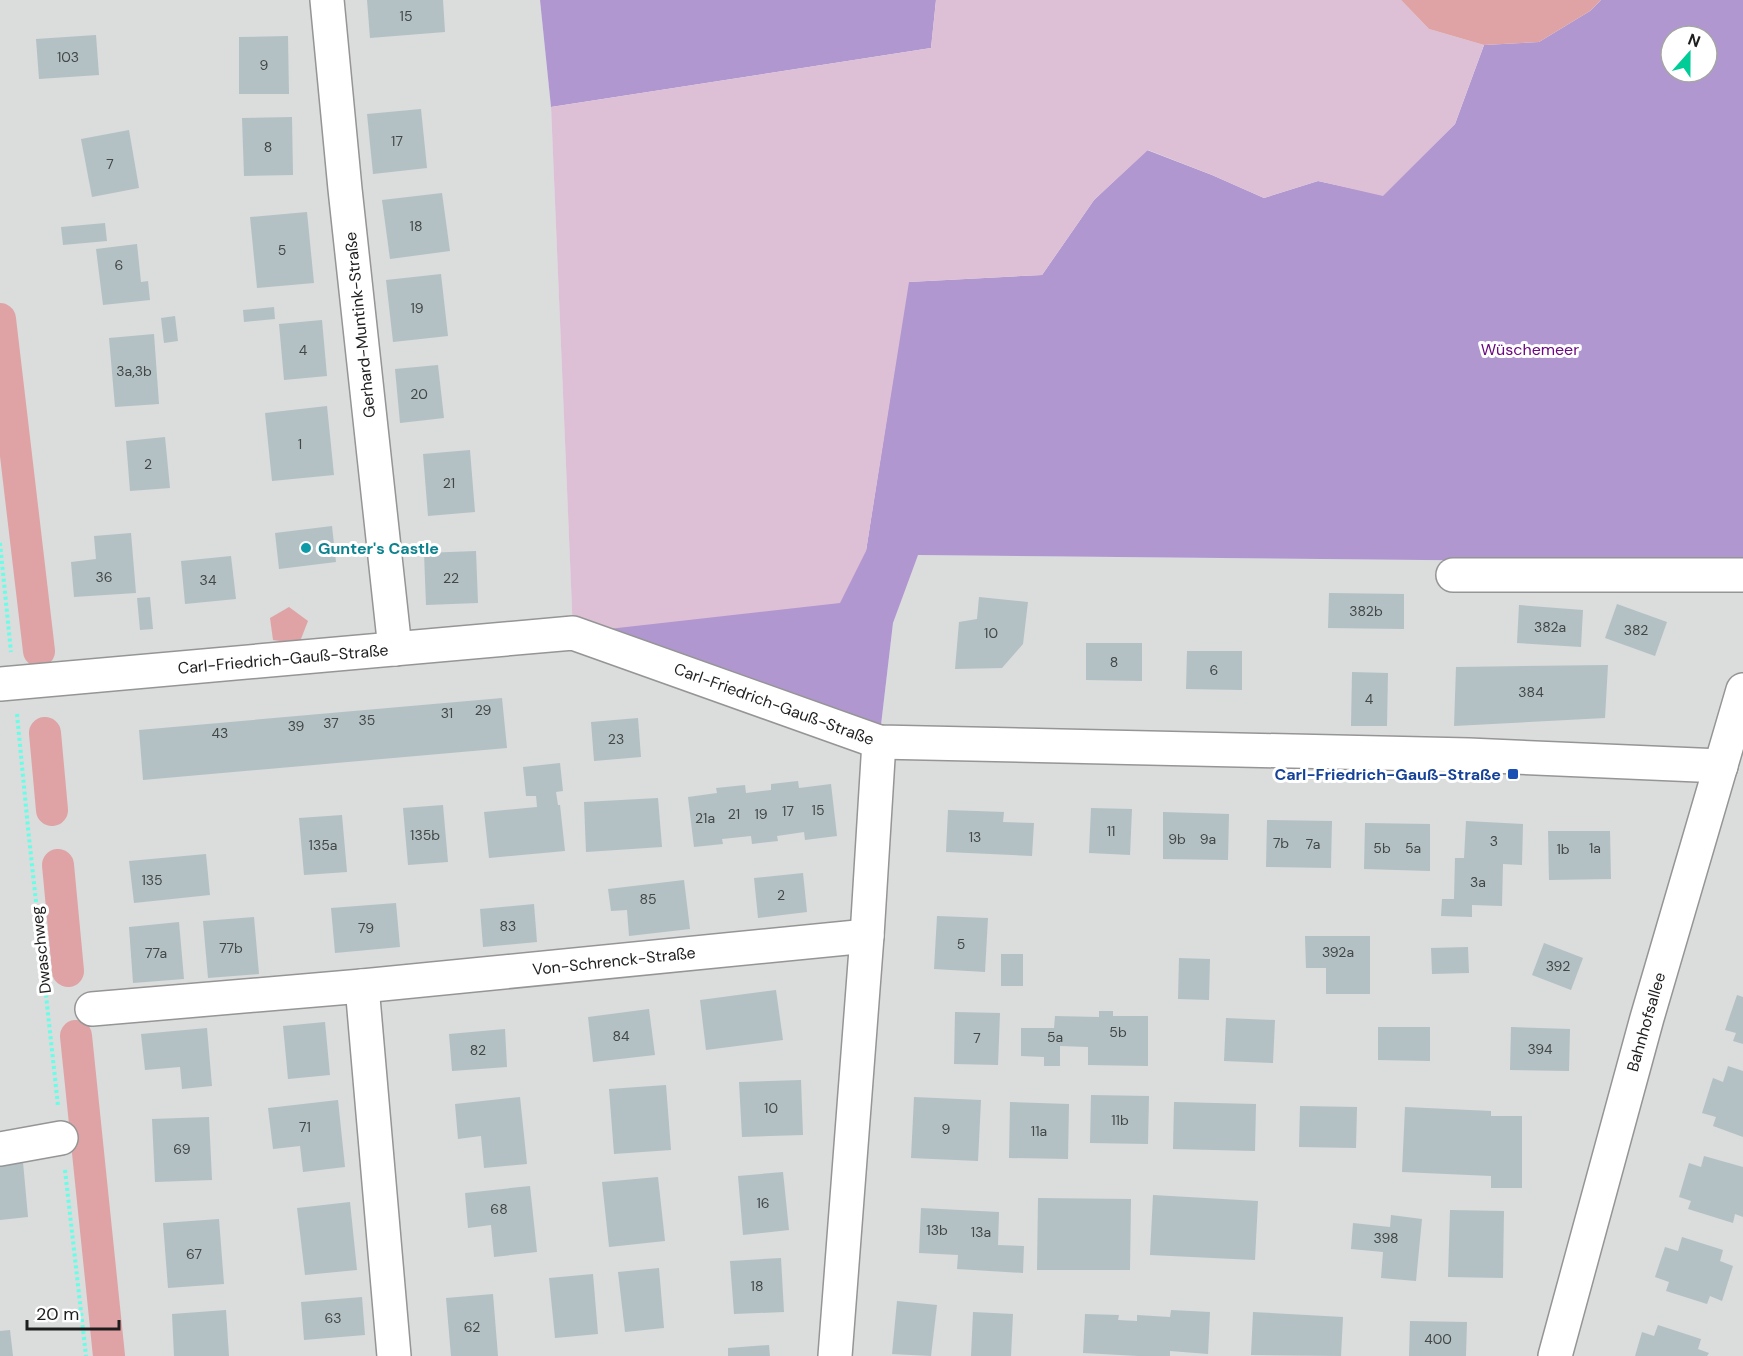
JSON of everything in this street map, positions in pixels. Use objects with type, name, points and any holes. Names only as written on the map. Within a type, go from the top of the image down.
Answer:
[{"type":"street","name":"Gerhard-Muntink-Straße","points":[[327,0],[346,200],[395,649]]},
{"type":"street","points":[[1453,575],[1743,575]]},
{"type":"street","name":"Carl-Friedrich-Gauß-Straße","points":[[7,683],[573,633],[879,742],[1469,755],[1721,766]]},
{"type":"street","name":"Bahnhofsallee","points":[[1555,1356],[1647,1018],[1743,690]]},
{"type":"street","points":[[835,1356],[867,936],[879,742]]},
{"type":"street","name":"Von-Schrenck-Straße","points":[[92,1009],[362,986],[867,936]]},
{"type":"street","points":[[362,986],[394,1356]]},
{"type":"street","points":[[0,1149],[61,1138]]},
{"type":"path","name":"Dwaschweg","points":[[0,543],[7,683],[28,828],[86,1356]]},
{"type":"shaded area","points":[[0,0],[540,0],[551,107],[573,632],[879,742],[893,623],[917,555],[1743,563],[1743,1356],[0,1356]]},
{"type":"shaded area","points":[[936,0],[1401,0],[1429,29],[1484,45],[1455,124],[1383,196],[1318,181],[1264,198],[1148,150],[1094,200],[1042,275],[909,282],[866,551],[840,603],[573,633],[551,107],[931,48]]},
{"type":"shaded area","points":[[1401,0],[1601,0],[1590,11],[1539,42],[1484,45],[1429,29]]},
{"type":"shaded area","points":[[289,607],[308,621],[299,644],[273,640],[270,618]]},
{"type":"green space","points":[[540,0],[936,0],[931,48],[551,107]]},
{"type":"green space","name":"Wüschemeer","points":[[1601,0],[1743,0],[1743,563],[918,555],[893,623],[879,742],[573,633],[866,551],[908,282],[1042,275],[1094,200],[1147,150],[1264,198],[1318,181],[1383,195],[1455,124],[1484,45],[1539,42],[1590,11]]},
{"type":"building","points":[[367,0],[443,0],[445,32],[370,38]]},
{"type":"building","points":[[96,35],[99,75],[39,79],[36,39]]},
{"type":"building","points":[[288,36],[289,94],[239,94],[239,37]]},
{"type":"building","points":[[421,109],[427,168],[373,174],[367,114]]},
{"type":"building","points":[[292,117],[293,175],[244,176],[242,118]]},
{"type":"building","points":[[129,130],[139,188],[92,197],[81,139]]},
{"type":"building","points":[[442,193],[450,251],[390,259],[382,200]]},
{"type":"building","points":[[307,212],[314,283],[257,288],[250,217]]},
{"type":"building","points":[[105,223],[107,241],[63,245],[61,227]]},
{"type":"building","points":[[137,244],[141,282],[148,281],[150,300],[103,305],[96,249]]},
{"type":"building","points":[[441,274],[448,336],[393,342],[386,280]]},
{"type":"building","points":[[274,307],[275,319],[244,322],[243,310]]},
{"type":"building","points":[[175,316],[178,341],[164,343],[161,318]]},
{"type":"building","points":[[322,320],[327,376],[284,380],[279,324]]},
{"type":"building","points":[[154,334],[159,404],[115,407],[109,338]]},
{"type":"building","points":[[438,365],[444,418],[400,423],[395,369]]},
{"type":"building","points":[[327,406],[334,475],[272,481],[265,413]]},
{"type":"building","points":[[165,437],[170,488],[130,491],[126,441]]},
{"type":"building","points":[[470,450],[475,512],[428,516],[423,454]]},
{"type":"building","name":"Gunter's Castle","points":[[332,526],[336,562],[279,569],[275,533]]},
{"type":"building","points":[[131,533],[136,593],[74,597],[71,562],[96,559],[94,536]]},
{"type":"building","points":[[476,551],[478,603],[426,605],[424,553]]},
{"type":"building","points":[[231,556],[236,599],[185,604],[181,561]]},
{"type":"building","points":[[1329,593],[1404,594],[1404,629],[1328,628]]},
{"type":"building","points":[[150,597],[153,629],[140,630],[137,598]]},
{"type":"building","points":[[979,597],[1028,602],[1023,644],[1002,668],[955,669],[959,622],[977,619]]},
{"type":"building","points":[[1617,604],[1667,622],[1655,656],[1605,638]]},
{"type":"building","points":[[1519,605],[1583,610],[1581,647],[1517,643]]},
{"type":"building","points":[[1086,643],[1142,643],[1142,681],[1086,680]]},
{"type":"building","points":[[1187,651],[1242,651],[1242,690],[1186,689]]},
{"type":"building","points":[[1608,665],[1605,718],[1454,726],[1456,667]]},
{"type":"building","points":[[1352,672],[1388,673],[1387,726],[1351,726]]},
{"type":"building","points":[[502,698],[507,748],[143,780],[139,730]]},
{"type":"building","points":[[638,718],[641,757],[594,761],[591,722]]},
{"type":"building","points":[[560,763],[563,791],[556,792],[558,805],[560,805],[565,851],[489,858],[484,812],[537,807],[536,796],[526,796],[523,767]]},
{"type":"building","points":[[798,781],[799,788],[831,784],[837,836],[805,840],[804,832],[777,836],[778,841],[752,844],[751,836],[722,839],[723,844],[694,847],[688,797],[717,793],[716,788],[745,785],[746,793],[771,790],[771,784]]},
{"type":"building","points":[[658,798],[662,847],[586,852],[584,802]]},
{"type":"building","points":[[443,805],[448,862],[408,865],[403,808]]},
{"type":"building","points":[[1091,808],[1132,809],[1130,855],[1089,853]]},
{"type":"building","points":[[948,810],[1004,812],[1003,822],[1034,823],[1032,856],[946,852]]},
{"type":"building","points":[[1163,812],[1229,814],[1228,860],[1163,859]]},
{"type":"building","points":[[342,815],[347,872],[304,875],[299,818]]},
{"type":"building","points":[[1267,820],[1332,821],[1331,868],[1266,867]]},
{"type":"building","points":[[1466,821],[1523,824],[1522,865],[1503,864],[1502,906],[1472,905],[1472,917],[1441,916],[1442,899],[1454,899],[1455,858],[1464,858]]},
{"type":"building","points":[[1365,823],[1430,824],[1430,871],[1364,869]]},
{"type":"building","points":[[1548,831],[1610,831],[1611,879],[1549,880]]},
{"type":"building","points":[[206,854],[210,895],[134,903],[129,861]]},
{"type":"building","points":[[803,873],[807,912],[758,918],[754,878]]},
{"type":"building","points":[[684,880],[690,929],[629,936],[627,910],[611,911],[608,889]]},
{"type":"building","points":[[396,903],[400,947],[335,953],[331,908]]},
{"type":"building","points":[[534,904],[537,942],[483,947],[480,909]]},
{"type":"building","points":[[937,916],[988,918],[985,972],[934,969]]},
{"type":"building","points":[[254,917],[259,974],[208,978],[203,921]]},
{"type":"building","points":[[179,922],[184,979],[133,983],[129,927]]},
{"type":"building","points":[[1305,936],[1370,936],[1370,994],[1326,994],[1326,968],[1306,968]]},
{"type":"building","points":[[1544,943],[1583,958],[1571,990],[1532,975]]},
{"type":"building","points":[[1468,947],[1469,973],[1432,974],[1431,948]]},
{"type":"building","points":[[1001,954],[1023,954],[1023,986],[1001,986]]},
{"type":"building","points":[[1179,958],[1210,959],[1209,1000],[1178,999]]},
{"type":"building","points":[[776,990],[783,1040],[706,1050],[700,1000]]},
{"type":"building","points":[[1737,995],[1743,997],[1743,1044],[1733,1041],[1736,1033],[1725,1030]]},
{"type":"building","points":[[649,1009],[655,1055],[593,1062],[588,1017]]},
{"type":"building","points":[[1099,1011],[1113,1011],[1113,1016],[1148,1016],[1148,1066],[1088,1065],[1088,1047],[1060,1046],[1060,1066],[1044,1066],[1044,1057],[1021,1056],[1021,1028],[1054,1028],[1055,1016],[1099,1017]]},
{"type":"building","points":[[955,1012],[1000,1013],[998,1065],[954,1064]]},
{"type":"building","points":[[1226,1018],[1275,1020],[1273,1063],[1224,1061]]},
{"type":"building","points":[[325,1022],[330,1075],[288,1079],[283,1026]]},
{"type":"building","points":[[1378,1027],[1430,1027],[1430,1061],[1378,1060]]},
{"type":"building","points":[[1511,1027],[1570,1029],[1569,1071],[1510,1070]]},
{"type":"building","points":[[207,1028],[212,1086],[182,1089],[180,1067],[145,1070],[141,1034]]},
{"type":"building","points":[[505,1029],[507,1067],[452,1071],[449,1034]]},
{"type":"building","points":[[1728,1066],[1743,1071],[1743,1137],[1713,1126],[1716,1117],[1702,1113],[1713,1078],[1723,1082]]},
{"type":"building","points":[[801,1080],[803,1135],[742,1137],[739,1082]]},
{"type":"building","points":[[666,1085],[671,1150],[614,1154],[609,1089]]},
{"type":"building","points":[[1091,1095],[1149,1096],[1148,1144],[1090,1143]]},
{"type":"building","points":[[520,1097],[527,1164],[484,1168],[481,1136],[458,1139],[455,1104]]},
{"type":"building","points":[[914,1097],[981,1100],[978,1161],[911,1158]]},
{"type":"building","points":[[338,1100],[345,1167],[303,1172],[300,1146],[273,1149],[268,1108]]},
{"type":"building","points":[[1010,1102],[1069,1104],[1068,1159],[1009,1158]]},
{"type":"building","points":[[1174,1102],[1256,1104],[1255,1151],[1173,1149]]},
{"type":"building","points":[[1300,1106],[1357,1107],[1356,1148],[1299,1147]]},
{"type":"building","points":[[1405,1107],[1491,1111],[1491,1116],[1522,1116],[1522,1188],[1491,1188],[1491,1176],[1402,1172]]},
{"type":"building","points":[[209,1117],[212,1180],[155,1182],[152,1119]]},
{"type":"building","points":[[1704,1156],[1743,1167],[1743,1217],[1735,1214],[1733,1223],[1688,1209],[1691,1201],[1679,1197],[1689,1163],[1701,1167]]},
{"type":"building","points":[[23,1162],[28,1217],[0,1220],[0,1164]]},
{"type":"building","points":[[783,1172],[789,1230],[743,1235],[738,1176]]},
{"type":"building","points":[[658,1177],[665,1241],[609,1247],[602,1182]]},
{"type":"building","points":[[530,1186],[537,1252],[494,1257],[491,1225],[468,1228],[465,1193]]},
{"type":"building","points":[[1153,1195],[1258,1201],[1255,1260],[1150,1255]]},
{"type":"building","points":[[1038,1198],[1131,1199],[1130,1270],[1037,1270]]},
{"type":"building","points":[[350,1202],[357,1270],[305,1275],[297,1208]]},
{"type":"building","points":[[921,1208],[999,1212],[998,1245],[1024,1246],[1023,1273],[957,1269],[958,1255],[919,1253]]},
{"type":"building","points":[[1450,1210],[1504,1211],[1503,1278],[1448,1277]]},
{"type":"building","points":[[1391,1215],[1422,1219],[1416,1281],[1381,1278],[1383,1252],[1351,1249],[1353,1223],[1390,1227]]},
{"type":"building","points":[[219,1219],[224,1284],[168,1288],[163,1223]]},
{"type":"building","points":[[1682,1237],[1723,1250],[1720,1261],[1733,1266],[1722,1301],[1710,1296],[1707,1304],[1666,1291],[1669,1282],[1655,1277],[1665,1247],[1678,1251]]},
{"type":"building","points":[[781,1258],[784,1312],[734,1314],[730,1261]]},
{"type":"building","points":[[659,1268],[664,1328],[625,1332],[618,1272]]},
{"type":"building","points":[[593,1274],[598,1334],[555,1338],[549,1278]]},
{"type":"building","points":[[493,1294],[498,1356],[451,1356],[446,1298]]},
{"type":"building","points":[[362,1297],[365,1335],[304,1340],[301,1302]]},
{"type":"building","points":[[897,1301],[937,1305],[931,1356],[892,1354]]},
{"type":"building","points":[[226,1310],[229,1356],[174,1356],[172,1314]]},
{"type":"building","points":[[1171,1310],[1210,1312],[1208,1354],[1170,1351],[1170,1356],[1083,1353],[1085,1314],[1119,1315],[1118,1320],[1137,1321],[1137,1315],[1170,1317]]},
{"type":"building","points":[[973,1312],[1013,1314],[1011,1356],[971,1356]]},
{"type":"building","points":[[1253,1312],[1343,1317],[1341,1356],[1251,1355]]},
{"type":"building","points":[[1410,1321],[1467,1322],[1466,1356],[1409,1356]]},
{"type":"building","points":[[1658,1325],[1701,1339],[1698,1349],[1709,1353],[1707,1356],[1635,1356],[1642,1332],[1654,1336]]},
{"type":"building","points":[[10,1330],[13,1356],[0,1356],[0,1331]]},
{"type":"building","points":[[769,1345],[770,1356],[728,1356],[728,1348]]},
{"type":"waterway","points":[[0,319],[39,651]]},
{"type":"waterway","points":[[45,733],[52,810]]},
{"type":"waterway","points":[[58,865],[68,971]]},
{"type":"waterway","points":[[76,1036],[109,1356]]},
{"type":"place","name":"Gunter's Castle","points":[[306,548]]},
{"type":"place","name":"Carl-Friedrich-Gauß-Straße","points":[[1513,774]]}]
